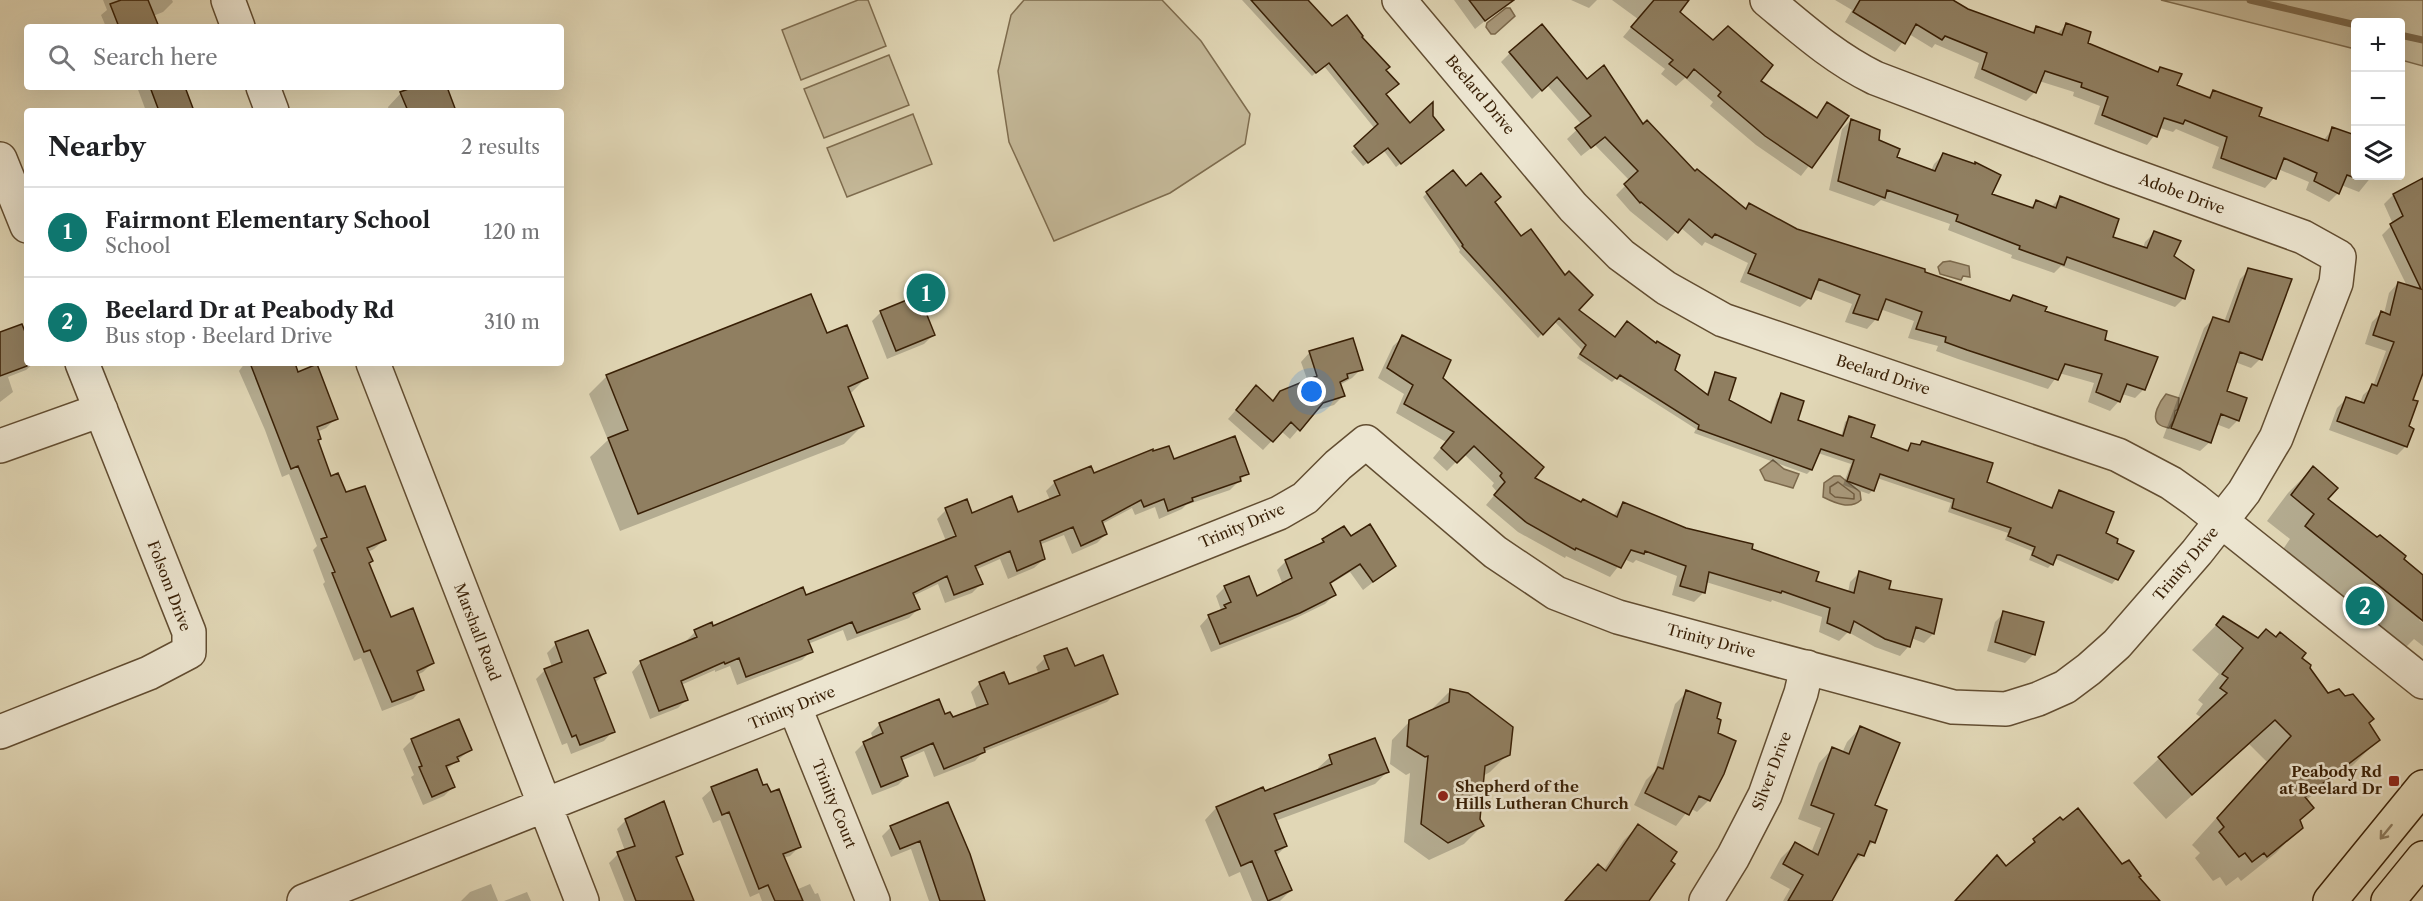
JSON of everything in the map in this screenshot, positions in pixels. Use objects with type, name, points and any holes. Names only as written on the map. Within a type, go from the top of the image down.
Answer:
[{"type":"main road","points":[[2330,901],[2423,787]]},
{"type":"main road","points":[[2388,901],[2423,858]]},
{"type":"street","name":"Beelard Drive","points":[[1398,0],[1573,207],[1621,255],[1666,288],[1723,320],[2118,455],[2171,483],[2222,520],[2423,682]]},
{"type":"street","name":"Adobe Drive","points":[[1767,0],[1823,47],[1875,78],[2133,176],[2303,237],[2339,257],[2336,283],[2276,438],[2244,492],[2222,520]]},
{"type":"street","points":[[263,90],[271,108]]},
{"type":"street","points":[[1,164],[24,219]]},
{"type":"street","name":"Folsom Drive","points":[[0,732],[149,673],[189,652],[189,632],[83,366]]},
{"type":"street","name":"Marshall Road","points":[[374,366],[582,901]]},
{"type":"street","points":[[0,446],[101,410]]},
{"type":"street","name":"Trinity Drive","points":[[304,901],[795,708],[1279,513],[1305,498],[1338,465],[1366,442],[1495,552],[1556,593],[1618,617],[1953,707],[2006,709],[2038,699],[2065,687],[2118,644],[2222,520]]},
{"type":"street","name":"Silver Drive","points":[[1706,901],[1733,857],[1765,795],[1801,693],[1807,667]]},
{"type":"street","name":"Trinity Court","points":[[795,708],[873,901]]},
{"type":"shaded area","points":[[858,0],[868,0],[886,46],[801,80],[782,30]]},
{"type":"shaded area","points":[[1024,0],[1162,0],[1201,41],[1250,114],[1245,144],[1170,193],[1054,241],[1009,142],[998,71],[1011,15]]},
{"type":"shaded area","points":[[2161,0],[2423,0],[2423,66],[2405,61],[2405,18],[2351,18],[2351,48]]},
{"type":"shaded area","points":[[889,55],[909,105],[824,138],[804,89]]},
{"type":"shaded area","points":[[913,114],[932,164],[847,197],[827,148]]},
{"type":"water","points":[[1506,8],[1510,8],[1515,16],[1495,34],[1491,34],[1486,27],[1487,23]]},
{"type":"water","points":[[1950,261],[1969,266],[1970,277],[1963,276],[1961,280],[1940,274],[1938,267],[1943,262]]},
{"type":"water","points":[[2166,394],[2179,398],[2178,409],[2175,411],[2174,420],[2169,428],[2160,425],[2156,418],[2157,409]]},
{"type":"water","points":[[1773,460],[1784,469],[1799,474],[1793,488],[1765,480],[1760,470]]},
{"type":"water","points":[[1834,476],[1840,476],[1860,492],[1861,500],[1847,505],[1823,497],[1824,483]]},
{"type":"building","points":[[121,0],[148,0],[158,24],[118,24],[110,4]]},
{"type":"building","points":[[1251,0],[1308,0],[1332,26],[1347,15],[1362,37],[1390,67],[1386,70],[1399,84],[1386,94],[1410,123],[1433,102],[1433,116],[1444,130],[1401,164],[1388,148],[1368,163],[1354,146],[1378,124],[1329,63],[1316,73]]},
{"type":"building","points":[[1469,0],[1514,0],[1485,21]]},
{"type":"building","points":[[1654,0],[1689,0],[1680,12],[1713,40],[1728,26],[1773,65],[1761,81],[1817,118],[1827,102],[1849,116],[1812,168],[1765,136],[1718,96],[1721,92],[1694,69],[1687,78],[1669,64],[1673,60],[1631,27]]},
{"type":"building","points":[[1860,0],[1953,0],[1968,9],[2034,33],[2036,26],[2062,35],[2066,23],[2091,32],[2088,43],[2158,72],[2160,67],[2182,74],[2177,85],[2210,98],[2213,90],[2262,108],[2259,116],[2328,141],[2332,127],[2351,134],[2351,176],[2347,175],[2339,194],[2314,181],[2317,173],[2284,158],[2276,179],[2221,158],[2227,137],[2185,120],[2183,124],[2164,118],[2157,137],[2102,115],[2108,97],[2081,87],[2082,83],[2045,71],[2036,93],[1982,69],[1987,53],[1945,36],[1942,40],[1916,24],[1905,44],[1853,12]]},
{"type":"building","points":[[1542,24],[1587,79],[1604,65],[1643,124],[1647,120],[1695,171],[1697,169],[1746,209],[1749,203],[1797,229],[1925,269],[1925,272],[2010,301],[2013,295],[2047,307],[2045,311],[2107,331],[2105,340],[2158,357],[2145,390],[2127,384],[2120,402],[2096,392],[2102,374],[2065,364],[2058,380],[1967,350],[1945,342],[1946,337],[1916,329],[1922,312],[1886,299],[1878,320],[1853,313],[1860,295],[1819,279],[1811,299],[1748,273],[1756,254],[1715,234],[1712,238],[1689,219],[1678,233],[1640,203],[1624,184],[1638,171],[1605,137],[1591,148],[1575,128],[1591,116],[1557,77],[1542,91],[1509,52]]},
{"type":"building","points":[[151,90],[186,90],[193,108],[158,108]]},
{"type":"building","points":[[448,90],[455,108],[407,108],[400,92]]},
{"type":"building","points":[[1851,119],[1880,130],[1879,140],[1900,149],[1897,157],[1935,171],[1943,153],[1975,164],[1975,162],[2001,175],[1992,194],[2033,208],[2036,200],[2056,208],[2060,196],[2119,219],[2113,237],[2147,248],[2154,231],[2181,241],[2174,256],[2194,270],[2185,299],[2067,257],[2064,265],[2019,249],[2020,246],[1956,221],[1958,215],[1887,190],[1885,198],[1838,181]]},
{"type":"building","points":[[1453,170],[1466,186],[1481,173],[1501,197],[1495,202],[1521,236],[1531,229],[1565,275],[1569,271],[1593,295],[1579,310],[1615,337],[1627,321],[1656,343],[1657,341],[1680,355],[1675,370],[1708,395],[1715,372],[1736,378],[1729,400],[1771,423],[1781,393],[1804,401],[1798,420],[1843,436],[1849,416],[1875,425],[1871,437],[1908,451],[1911,443],[1920,445],[1922,441],[1993,463],[1987,482],[2052,508],[2059,490],[2114,512],[2106,533],[2118,539],[2117,543],[2134,551],[2118,580],[2060,555],[2057,555],[2053,565],[2032,555],[2035,547],[2008,536],[2011,528],[1952,508],[1954,499],[1880,474],[1874,491],[1847,481],[1854,460],[1821,449],[1812,470],[1698,429],[1699,425],[1620,375],[1617,379],[1580,354],[1586,345],[1559,318],[1543,335],[1462,246],[1426,192]]},
{"type":"building","points":[[2423,178],[2423,373],[2413,400],[2418,401],[2409,426],[2414,429],[2407,447],[2337,421],[2346,397],[2364,403],[2372,384],[2377,386],[2394,342],[2373,335],[2381,311],[2390,315],[2398,282],[2421,289],[2390,224],[2403,216],[2393,194]]},
{"type":"building","points":[[2248,268],[2292,279],[2262,360],[2240,352],[2227,391],[2247,398],[2239,421],[2221,414],[2211,443],[2171,428],[2213,317],[2229,322]]},
{"type":"building","points":[[811,294],[827,333],[847,325],[868,378],[848,387],[864,426],[638,514],[608,438],[628,430],[606,375]]},
{"type":"building","points":[[919,295],[935,335],[896,351],[880,311]]},
{"type":"building","points":[[22,324],[24,366],[27,366],[0,376],[0,332]]},
{"type":"building","points":[[1402,335],[1451,360],[1443,378],[1544,467],[1535,478],[1581,502],[1583,499],[1617,517],[1623,502],[1686,528],[1753,544],[1752,549],[1819,572],[1816,581],[1854,593],[1859,571],[1891,581],[1889,589],[1942,599],[1934,634],[1916,627],[1910,647],[1885,639],[1854,621],[1850,633],[1827,623],[1830,608],[1782,591],[1781,593],[1709,572],[1705,593],[1680,586],[1686,566],[1645,551],[1644,554],[1631,550],[1621,568],[1576,548],[1575,550],[1527,523],[1494,495],[1505,482],[1500,476],[1502,473],[1474,446],[1457,463],[1441,448],[1454,432],[1404,404],[1413,385],[1387,368]]},
{"type":"building","points":[[1353,338],[1363,370],[1347,374],[1348,378],[1340,382],[1345,396],[1323,403],[1300,431],[1291,422],[1273,442],[1236,410],[1256,385],[1273,401],[1280,391],[1317,376],[1309,351]]},
{"type":"building","points":[[251,366],[296,366],[298,372],[318,366],[338,419],[317,427],[321,439],[318,440],[331,476],[338,473],[346,492],[365,486],[386,540],[367,548],[373,561],[369,563],[391,617],[413,608],[434,663],[417,671],[424,690],[392,702],[370,650],[364,652],[332,573],[335,572],[321,539],[327,537],[298,466],[291,469]]},
{"type":"building","points":[[1235,436],[1249,474],[1240,477],[1241,481],[1192,498],[1193,501],[1168,511],[1164,499],[1144,507],[1141,500],[1102,521],[1107,534],[1081,546],[1073,527],[1040,541],[1045,559],[1017,571],[1010,551],[975,566],[983,584],[954,595],[947,576],[913,593],[920,609],[857,633],[852,622],[808,640],[813,652],[746,677],[739,658],[725,664],[724,662],[681,681],[688,700],[659,711],[640,661],[697,637],[694,630],[712,622],[713,626],[803,587],[806,595],[956,536],[945,508],[967,499],[972,513],[1012,496],[1018,512],[1060,495],[1054,481],[1091,466],[1094,473],[1153,449],[1153,451],[1169,446],[1174,459]]},
{"type":"building","points":[[2313,466],[2338,488],[2328,499],[2377,537],[2380,535],[2406,556],[2404,559],[2423,575],[2423,621],[2305,526],[2314,514],[2291,495]]},
{"type":"building","points":[[1370,524],[1396,566],[1373,582],[1360,564],[1330,583],[1336,595],[1300,613],[1220,644],[1208,615],[1226,608],[1224,605],[1231,602],[1224,586],[1249,576],[1257,596],[1292,578],[1285,560],[1324,542],[1322,539],[1344,526],[1351,536]]},
{"type":"building","points":[[2003,611],[2044,622],[2035,655],[1995,642]]},
{"type":"building","points":[[2223,616],[2258,638],[2266,629],[2276,637],[2280,632],[2306,653],[2302,658],[2311,665],[2310,668],[2328,693],[2339,689],[2345,696],[2353,694],[2374,719],[2369,723],[2380,740],[2305,797],[2314,808],[2300,820],[2303,828],[2267,857],[2264,853],[2252,862],[2245,853],[2239,857],[2219,832],[2224,827],[2217,818],[2291,736],[2275,720],[2192,795],[2158,757],[2227,693],[2220,688],[2228,678],[2222,674],[2243,648],[2216,625]]},
{"type":"building","points":[[588,630],[606,673],[594,678],[615,732],[580,745],[576,735],[572,737],[544,669],[562,662],[555,642]]},
{"type":"building","points":[[1067,648],[1075,666],[1103,655],[1118,694],[984,748],[985,752],[944,769],[933,743],[901,757],[908,776],[881,787],[863,742],[883,733],[879,723],[939,699],[945,714],[950,712],[953,717],[988,704],[979,682],[1004,672],[1009,684],[1049,669],[1044,656]]},
{"type":"building","points":[[1450,689],[1468,693],[1513,727],[1510,755],[1485,766],[1480,819],[1484,826],[1448,843],[1421,824],[1428,756],[1425,757],[1407,746],[1409,720],[1449,702]]},
{"type":"building","points":[[1686,690],[1721,703],[1717,718],[1721,720],[1718,733],[1736,741],[1724,774],[1710,801],[1699,796],[1689,815],[1645,793],[1658,767],[1663,769]]},
{"type":"building","points":[[459,719],[472,750],[457,757],[459,761],[446,766],[455,787],[432,797],[419,767],[422,766],[411,739]]},
{"type":"building","points":[[1860,726],[1900,743],[1875,805],[1887,810],[1875,843],[1870,841],[1864,856],[1858,854],[1832,901],[1788,901],[1803,875],[1783,864],[1795,842],[1818,855],[1834,814],[1811,805],[1832,747],[1849,754]]},
{"type":"building","points":[[1375,738],[1389,772],[1274,814],[1287,846],[1275,851],[1292,890],[1268,901],[1252,861],[1241,866],[1216,807],[1263,787],[1265,791],[1332,764],[1329,755]]},
{"type":"building","points":[[757,769],[763,785],[767,784],[771,792],[779,789],[801,847],[783,854],[803,901],[775,901],[768,885],[759,889],[729,812],[722,815],[711,787]]},
{"type":"building","points":[[664,801],[683,854],[676,857],[694,901],[636,901],[617,852],[635,846],[625,819]]},
{"type":"building","points":[[948,802],[970,854],[985,901],[940,901],[920,841],[900,849],[890,826]]},
{"type":"building","points":[[2078,808],[2122,864],[2129,860],[2141,876],[2139,877],[2160,901],[1955,901],[1997,855],[2006,866],[2035,842],[2033,839],[2060,817],[2063,820]]},
{"type":"building","points":[[1638,824],[1677,852],[1671,861],[1675,864],[1649,901],[1565,901],[1598,864],[1606,871]]},
{"type":"waterway","points":[[2250,0],[2351,24]]},
{"type":"waterway","points":[[2405,36],[2423,40]]},
{"type":"place","name":"Fairmont Elementary School","points":[[926,293]]},
{"type":"place","name":"Beelard Dr at Peabody Rd","points":[[2365,606]]},
{"type":"place","name":"Peabody Rd at Beelard Dr","points":[[2394,781]]},
{"type":"place","name":"Shepherd of the Hills Lutheran Church","points":[[1443,796]]}]
